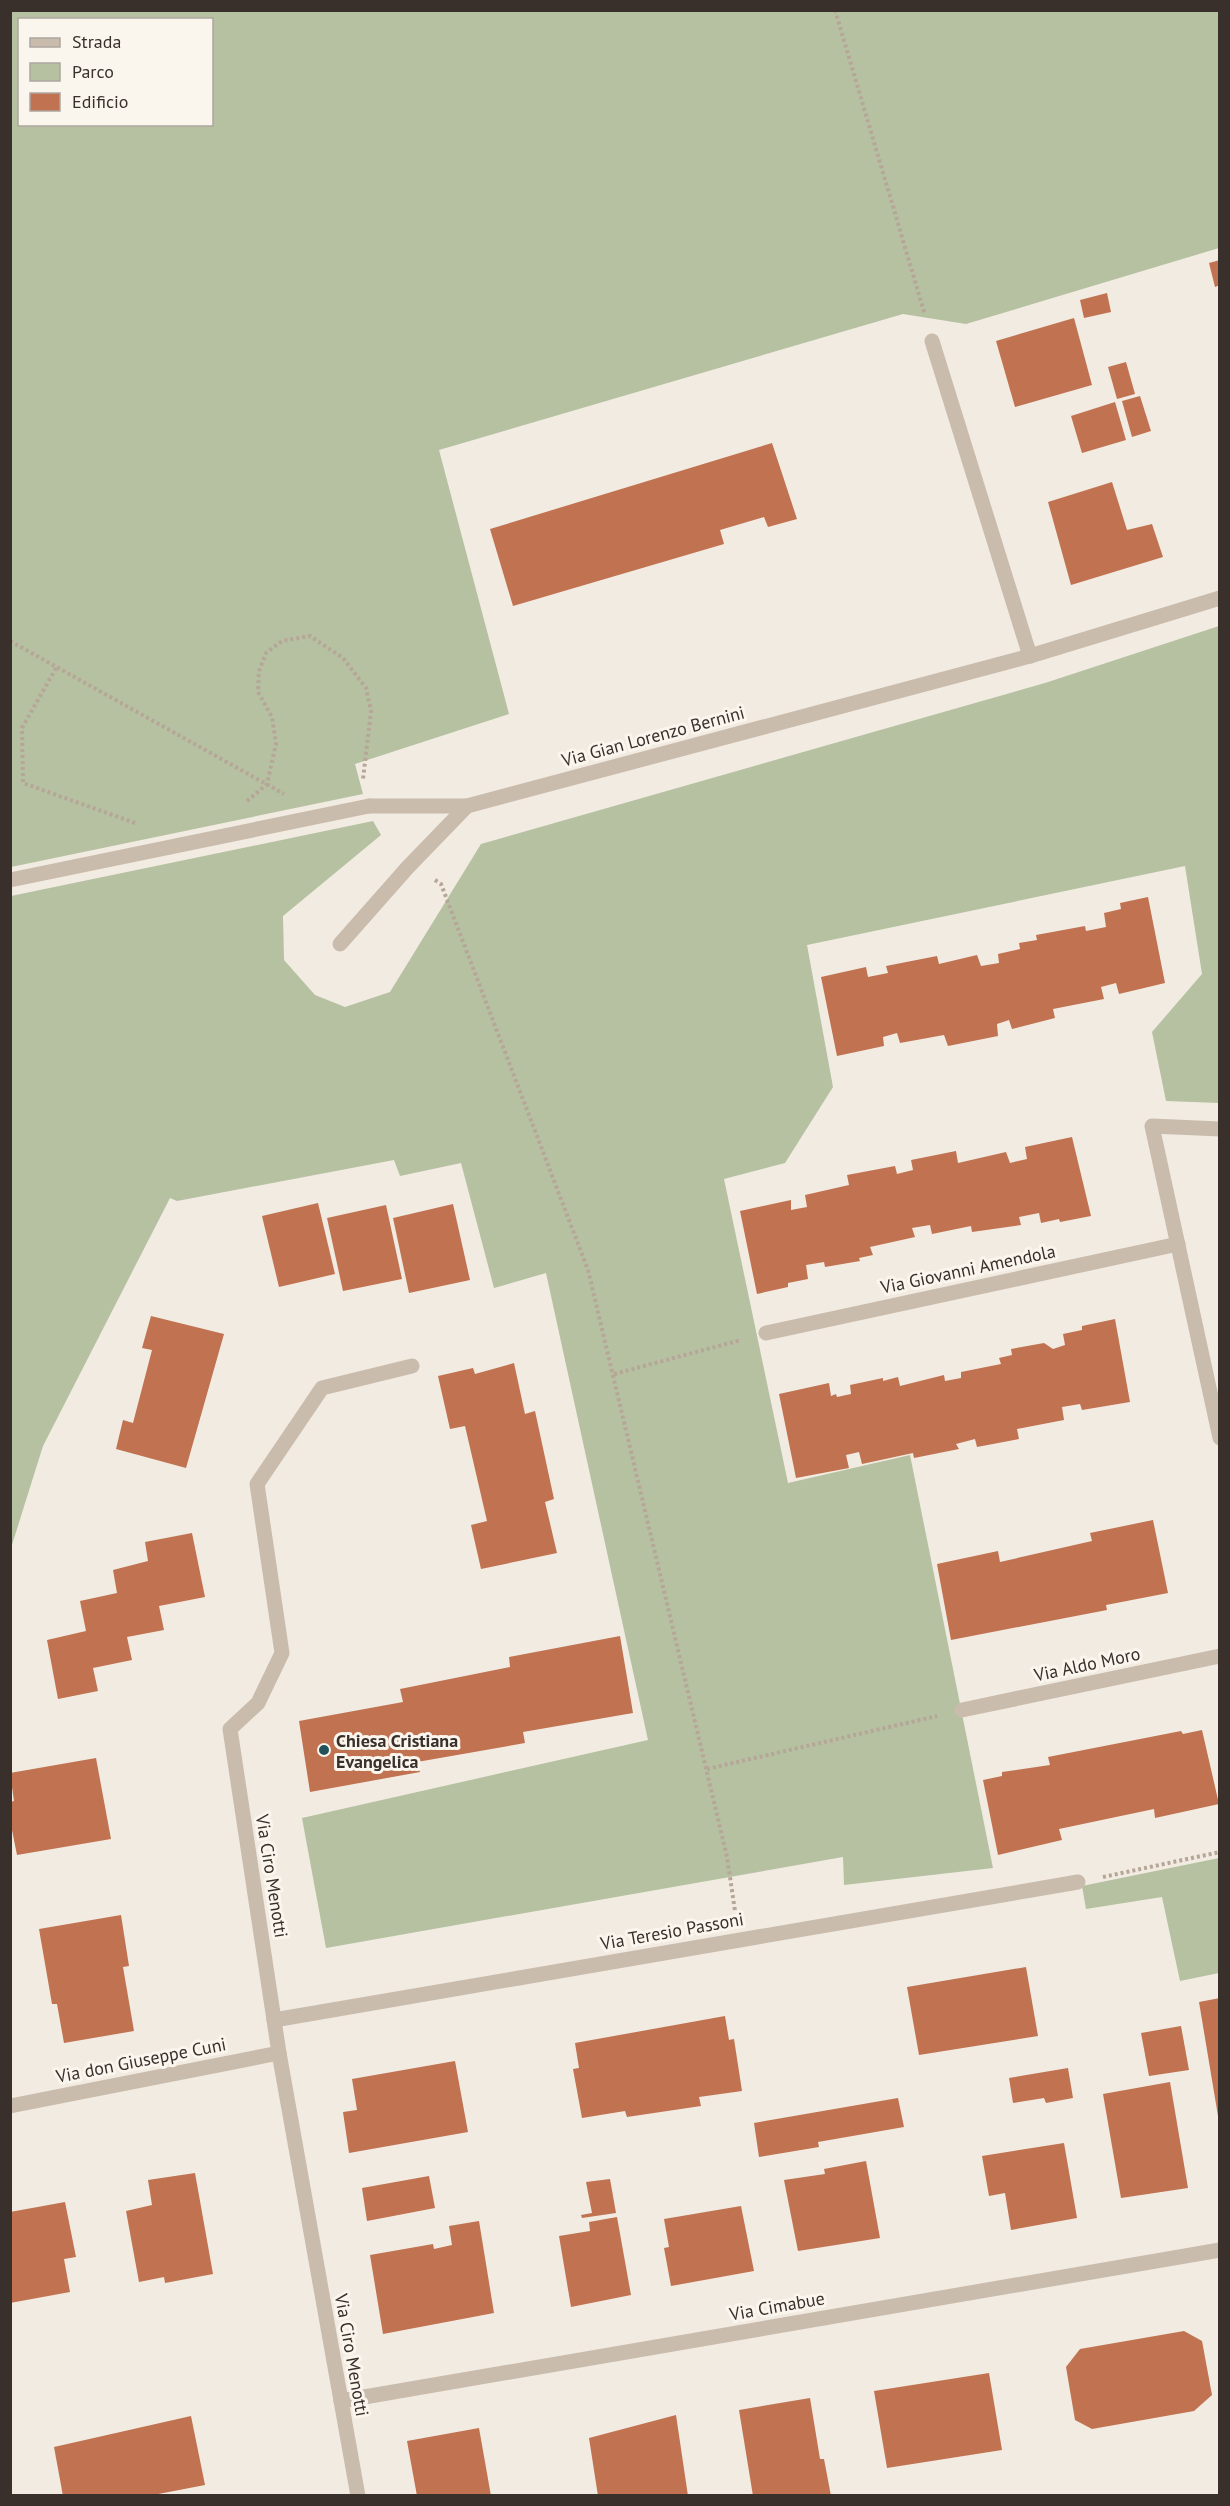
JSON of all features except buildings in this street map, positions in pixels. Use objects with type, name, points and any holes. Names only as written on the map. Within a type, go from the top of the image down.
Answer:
[{"type":"street","points":[[932,341],[1029,656]]},
{"type":"street","name":"Via Gian Lorenzo Bernini","points":[[10,880],[369,806],[467,806],[1029,656],[1220,598]]},
{"type":"street","points":[[340,944],[408,867],[467,806]]},
{"type":"street","points":[[1220,1129],[1152,1126],[1220,1438]]},
{"type":"street","name":"Via Giovanni Amendola","points":[[766,1333],[1178,1244]]},
{"type":"street","name":"Via Ciro Menotti","points":[[357,2496],[279,2053],[230,1729],[258,1703],[282,1653],[257,1484],[321,1388],[412,1366]]},
{"type":"street","name":"Via Aldo Moro","points":[[962,1710],[1220,1656]]},
{"type":"street","name":"Via Teresio Passoni","points":[[274,2020],[1078,1882]]},
{"type":"street","name":"Via don Giuseppe Cuni","points":[[10,2106],[279,2053]]},
{"type":"street","name":"Via Cimabue","points":[[341,2401],[1220,2250]]},
{"type":"path","points":[[835,10],[932,341]]},
{"type":"path","points":[[241,807],[267,784],[276,744],[272,717],[258,692],[259,671],[266,653],[282,641],[310,636],[343,658],[366,688],[371,711],[362,775],[369,806]]},
{"type":"path","points":[[10,641],[321,816]]},
{"type":"path","points":[[56,668],[22,728],[23,783],[133,823],[143,824]]},
{"type":"path","points":[[408,867],[441,884],[588,1270],[727,1857],[739,1939]]},
{"type":"path","points":[[614,1374],[766,1333]]},
{"type":"path","points":[[707,1769],[962,1710]]},
{"type":"path","points":[[1078,1882],[1220,1852]]},
{"type":"green space","points":[[11,10],[1219,11],[1219,248],[966,324],[903,314],[439,450],[509,714],[355,764],[363,794],[11,867]]},
{"type":"green space","points":[[1219,626],[1219,1103],[1166,1101],[1152,1032],[1202,974],[1185,866],[807,945],[833,1087],[785,1163],[724,1179],[788,1483],[910,1455],[993,1868],[844,1885],[843,1857],[326,1948],[302,1818],[648,1740],[546,1273],[494,1288],[461,1163],[400,1176],[394,1160],[177,1201],[170,1198],[43,1446],[11,1548],[11,896],[373,821],[381,835],[283,916],[284,960],[315,995],[345,1007],[390,992],[481,844],[1045,683]]},
{"type":"green space","points":[[1219,1858],[1219,1973],[1180,1981],[1162,1897],[1086,1909],[1082,1886]]},
{"type":"place","name":"Chiesa Cristiana Evangelica","points":[[324,1750]]}]
